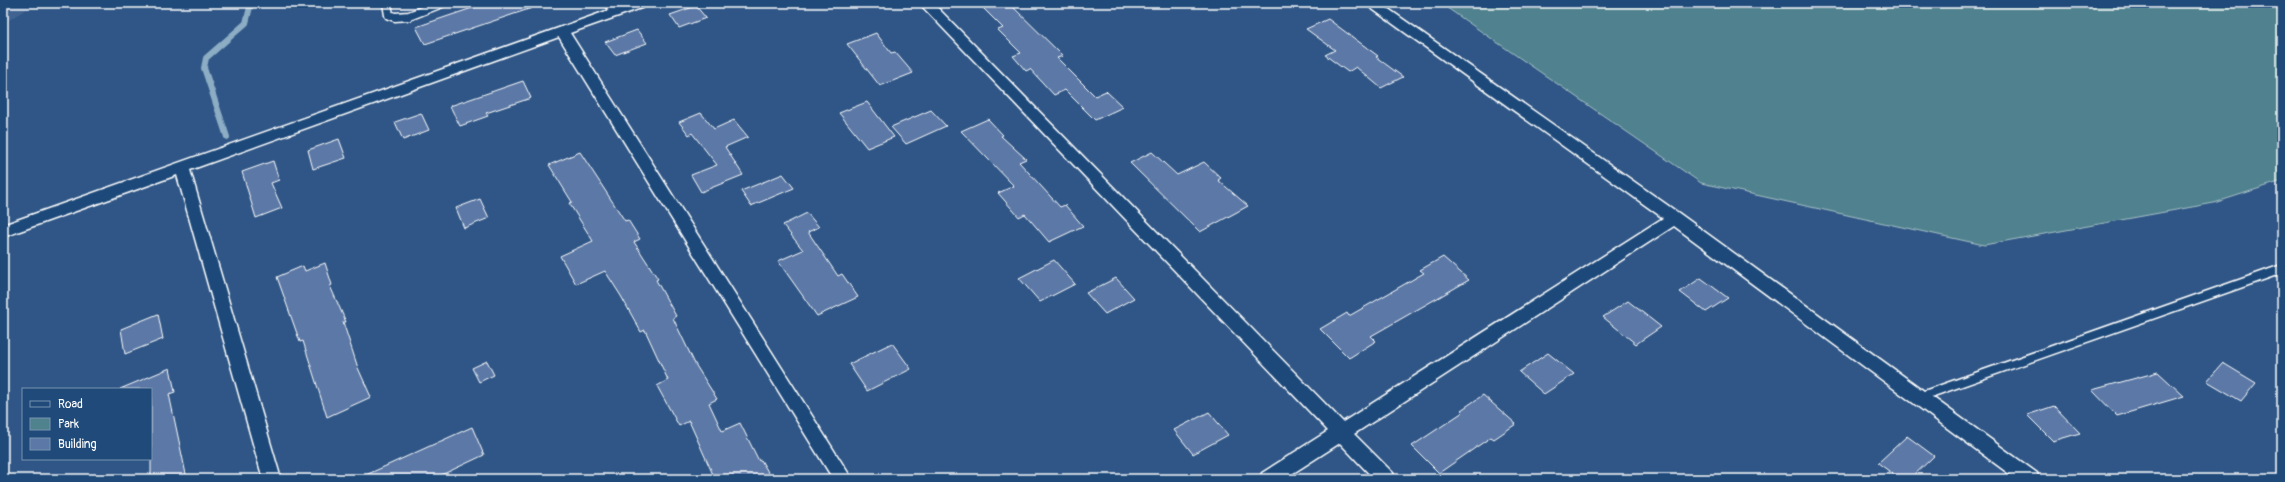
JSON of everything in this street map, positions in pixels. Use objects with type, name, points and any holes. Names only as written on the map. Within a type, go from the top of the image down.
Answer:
[{"type":"street","points":[[3,231],[562,31],[612,8],[642,3]]},
{"type":"street","points":[[926,3],[1386,479]]},
{"type":"street","points":[[1371,3],[1674,218],[2030,479]]},
{"type":"street","points":[[562,31],[843,479]]},
{"type":"street","points":[[182,167],[272,479]]},
{"type":"street","points":[[1269,479],[1674,218]]},
{"type":"lane","points":[[387,3],[389,15],[394,18],[405,17],[442,3]]},
{"type":"lane","points":[[1919,397],[2282,269]]},
{"type":"shaded area","points":[[3,3],[36,3],[3,24]]},
{"type":"green space","points":[[1440,3],[2282,3],[2282,181],[2214,203],[1984,245],[1701,183]]},
{"type":"building","points":[[487,3],[538,3],[538,6],[425,44],[416,27]]},
{"type":"building","points":[[978,3],[1009,3],[1063,56],[1057,58],[1095,96],[1106,91],[1123,107],[1095,120],[1065,90],[1054,95],[1030,69],[1026,71],[1013,56],[1021,53],[998,30],[1003,28]]},
{"type":"building","points":[[696,6],[706,18],[679,28],[670,15]]},
{"type":"building","points":[[1328,19],[1378,56],[1376,57],[1403,77],[1381,88],[1356,67],[1348,72],[1325,55],[1335,50],[1306,29]]},
{"type":"building","points":[[637,30],[647,43],[615,55],[605,42]]},
{"type":"building","points":[[876,33],[891,53],[895,52],[913,73],[880,86],[847,44]]},
{"type":"building","points":[[523,81],[531,98],[486,113],[488,116],[460,126],[450,106]]},
{"type":"building","points":[[867,102],[894,137],[867,148],[839,113]]},
{"type":"building","points":[[931,110],[946,126],[906,144],[891,127]]},
{"type":"building","points":[[421,113],[429,130],[403,140],[395,122]]},
{"type":"building","points":[[701,113],[714,129],[734,120],[748,137],[725,147],[743,175],[701,192],[691,175],[717,165],[692,133],[689,135],[679,122]]},
{"type":"building","points":[[988,119],[1003,135],[1001,136],[1026,159],[1019,162],[1060,207],[1065,205],[1083,226],[1049,242],[1025,214],[1019,217],[998,193],[1014,186],[961,131]]},
{"type":"building","points":[[339,139],[346,158],[313,169],[308,150]]},
{"type":"building","points":[[580,152],[625,221],[628,220],[640,239],[634,242],[658,279],[656,280],[676,316],[673,318],[695,364],[717,399],[709,403],[722,431],[740,423],[759,461],[761,460],[772,479],[715,479],[689,421],[679,426],[657,386],[668,380],[645,330],[641,332],[605,271],[576,284],[560,256],[593,241],[569,203],[572,202],[549,165]]},
{"type":"building","points":[[1152,152],[1177,175],[1204,162],[1221,178],[1218,180],[1248,206],[1200,232],[1130,163]]},
{"type":"building","points":[[273,161],[279,180],[271,183],[282,208],[256,218],[242,172]]},
{"type":"building","points":[[783,174],[794,188],[751,206],[741,191]]},
{"type":"building","points":[[480,199],[489,218],[464,228],[456,208]]},
{"type":"building","points":[[807,213],[819,227],[808,232],[838,276],[842,274],[858,297],[817,316],[778,261],[803,250],[783,225]]},
{"type":"building","points":[[1443,257],[1469,280],[1371,336],[1376,341],[1349,358],[1320,329],[1347,313],[1349,316],[1424,273],[1420,270]]},
{"type":"building","points":[[1054,260],[1075,284],[1040,302],[1019,278]]},
{"type":"building","points":[[325,263],[332,285],[330,286],[346,322],[343,322],[358,368],[371,397],[327,417],[303,341],[300,342],[277,277],[303,266],[305,271]]},
{"type":"building","points":[[1116,278],[1134,298],[1105,314],[1086,293]]},
{"type":"building","points":[[1701,278],[1728,298],[1706,312],[1680,292]]},
{"type":"building","points":[[1628,301],[1661,327],[1636,344],[1603,317]]},
{"type":"building","points":[[158,314],[163,339],[125,354],[121,329]]},
{"type":"building","points":[[892,343],[911,369],[867,391],[849,364]]},
{"type":"building","points":[[1548,353],[1574,374],[1544,394],[1519,372]]},
{"type":"building","points":[[487,361],[494,375],[479,382],[472,368]]},
{"type":"building","points":[[2223,363],[2256,383],[2241,401],[2207,381]]},
{"type":"building","points":[[170,368],[175,392],[169,394],[187,479],[151,479],[152,388],[122,388]]},
{"type":"building","points":[[2158,372],[2184,396],[2117,416],[2092,390]]},
{"type":"building","points":[[1483,395],[1516,424],[1494,439],[1491,437],[1439,473],[1412,446],[1463,412],[1461,410]]},
{"type":"building","points":[[2054,406],[2080,433],[2053,441],[2027,415]]},
{"type":"building","points":[[1209,412],[1228,435],[1193,454],[1174,430]]},
{"type":"building","points":[[472,427],[484,455],[433,479],[357,479]]},
{"type":"building","points":[[1907,436],[1934,456],[1910,479],[1900,479],[1878,463]]},
{"type":"waterway","points":[[227,137],[204,68],[206,58],[246,23],[251,3]]}]
